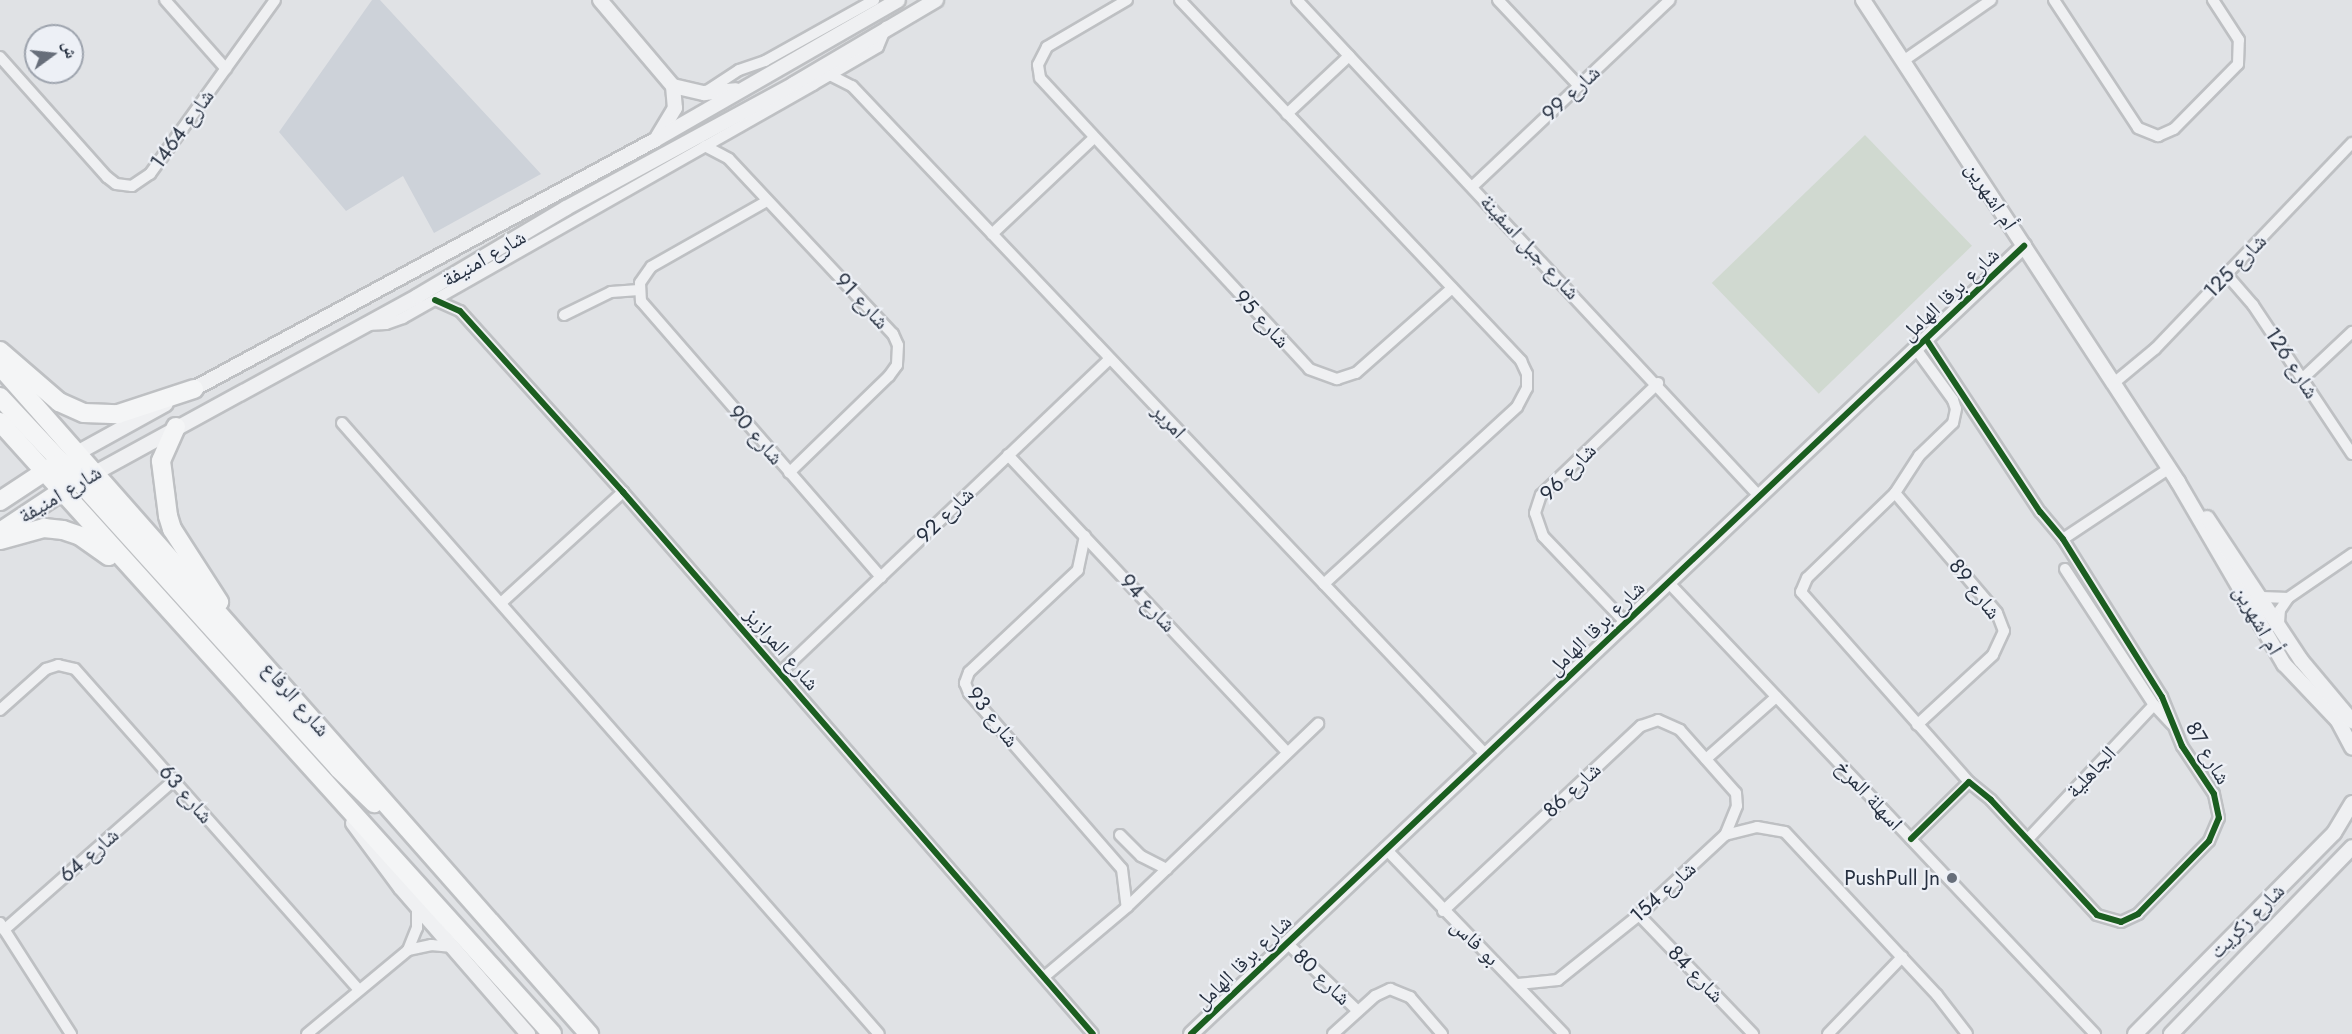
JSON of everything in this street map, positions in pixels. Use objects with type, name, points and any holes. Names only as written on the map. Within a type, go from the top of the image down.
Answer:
[{"type":"main road","points":[[0,351],[59,402],[84,413],[118,414],[194,389]]},
{"type":"main road","name":"شارع الرفاع","points":[[0,366],[97,472],[589,1034]]},
{"type":"main road","points":[[0,397],[61,462],[97,472]]},
{"type":"main road","name":"شارع الرفاع","points":[[0,422],[134,574],[332,788],[552,1034]]},
{"type":"main road","points":[[176,427],[161,461],[168,516],[176,535],[210,584],[227,620]]},
{"type":"main road","name":"شارع امنيفة","points":[[0,501],[79,452]]},
{"type":"main road","points":[[44,472],[66,473],[79,481],[339,769],[415,835]]},
{"type":"main road","name":"شارع امنيفة","points":[[0,532],[60,491],[97,472]]},
{"type":"main road","points":[[0,540],[35,530],[63,530],[80,536],[134,574]]},
{"type":"street","points":[[165,0],[226,69]]},
{"type":"street","name":"شارع 1464","points":[[0,57],[107,177],[127,186],[142,182],[150,174],[275,0]]},
{"type":"street","points":[[600,0],[673,86],[675,108],[655,140]]},
{"type":"street","points":[[704,93],[739,69],[765,61],[874,0]]},
{"type":"street","name":"شارع امنيفة","points":[[79,452],[655,140],[898,0]]},
{"type":"street","name":"شارع امنيفة","points":[[97,472],[176,427],[475,269],[691,137],[784,89],[886,27],[936,0]]},
{"type":"street","name":"شارع 95","points":[[1127,0],[1052,42],[1040,58],[1039,72],[1044,84],[1317,374],[1337,379],[1356,373],[1452,288]]},
{"type":"street","points":[[1180,0],[1521,361],[1527,381],[1525,395],[1517,407],[1324,584]]},
{"type":"street","name":"شارع جبل اسفينة","points":[[1297,0],[1658,383],[1760,497]]},
{"type":"street","points":[[1498,0],[1579,86]]},
{"type":"street","name":"شارع 99","points":[[1472,187],[1670,0]]},
{"type":"street","name":"أم اشهرين","points":[[1863,0],[2170,468],[2284,664],[2332,707],[2352,721]]},
{"type":"street","points":[[1903,61],[1991,0]]},
{"type":"street","points":[[2054,0],[2135,124],[2148,134],[2158,136],[2174,129],[2238,64],[2239,40],[2213,0]]},
{"type":"street","points":[[366,325],[397,320],[435,300],[458,285],[475,269],[722,137],[813,85],[878,47],[886,27]]},
{"type":"street","points":[[1287,114],[1349,56]]},
{"type":"street","points":[[851,63],[848,74],[852,86]]},
{"type":"street","name":"امرير","points":[[830,75],[852,86],[1487,756]]},
{"type":"street","points":[[784,89],[813,85]]},
{"type":"street","points":[[673,86],[704,93],[742,89]]},
{"type":"street","name":"شارع 91","points":[[722,137],[729,159]]},
{"type":"street","points":[[992,234],[1094,138]]},
{"type":"street","name":"شارع 125","points":[[2114,383],[2155,349],[2352,143]]},
{"type":"street","name":"شارع 91","points":[[705,146],[729,159],[893,334],[899,352],[889,376],[789,473]]},
{"type":"street","points":[[564,315],[611,292],[639,290],[651,267],[767,201]]},
{"type":"street","name":"شارع برقا الهامل","points":[[1191,1034],[2024,246]]},
{"type":"street","name":"شارع 126","points":[[2227,275],[2247,296],[2352,454]]},
{"type":"street","points":[[458,285],[460,311]]},
{"type":"street","name":"شارع 90","points":[[639,290],[646,310],[880,577]]},
{"type":"street","name":"شارع المرازيز","points":[[435,300],[460,311],[623,492],[1093,1034]]},
{"type":"street","points":[[2302,379],[2352,332]]},
{"type":"street","name":"شارع 87","points":[[1921,344],[2040,512],[2062,539],[2162,697],[2173,725],[2214,794],[2219,818],[2209,842],[2138,914],[2121,922],[2097,915],[2028,839],[1969,782],[1917,726],[1801,592],[1807,578],[1895,493],[1913,463],[1950,426],[1956,414],[1953,400],[1921,344]]},
{"type":"street","name":"شارع 92","points":[[781,672],[1110,358]]},
{"type":"street","name":"شارع 96","points":[[1626,623],[1543,536],[1534,513],[1541,495],[1658,383]]},
{"type":"street","points":[[342,423],[879,1034]]},
{"type":"street","name":"شارع 94","points":[[1008,455],[1287,752]]},
{"type":"street","points":[[2062,539],[2170,468]]},
{"type":"street","name":"أم اشهرين","points":[[2178,482],[2262,597],[2332,707],[2352,747]]},
{"type":"street","points":[[501,603],[623,492]]},
{"type":"street","name":"شارع 89","points":[[1895,493],[1997,613],[2003,625],[1998,650],[1917,726]]},
{"type":"street","name":"شارع 93","points":[[1085,536],[1078,570],[969,672],[965,683],[969,693],[1124,872],[1123,898],[1127,907]]},
{"type":"street","points":[[2278,623],[2280,610],[2288,598],[2352,554]]},
{"type":"street","name":"شارع 87","points":[[2065,569],[2154,705],[2173,725]]},
{"type":"street","name":"اسهلة المرخ","points":[[1668,582],[2095,1034]]},
{"type":"street","points":[[2262,597],[2288,598]]},
{"type":"street","name":"شارع 63","points":[[0,710],[46,669],[69,666],[83,676],[358,989]]},
{"type":"street","points":[[1706,759],[1776,697]]},
{"type":"street","name":"الجاهلية","points":[[2028,839],[2154,705]]},
{"type":"street","name":"شارع 86","points":[[1443,911],[1646,722],[1658,720],[1676,727],[1734,786]]},
{"type":"street","points":[[1044,977],[1127,907],[1318,724]]},
{"type":"street","name":"شارع 64","points":[[2,926],[174,780]]},
{"type":"street","points":[[1911,839],[1969,782]]},
{"type":"street","name":"شارع 154","points":[[1518,984],[1558,980],[1639,915],[1725,835],[1737,806],[1734,786]]},
{"type":"street","name":"شارع الرفاع","points":[[332,788],[372,850],[417,906],[528,1034]]},
{"type":"street","name":"شارع زكريت","points":[[2135,1034],[2334,833],[2352,803]]},
{"type":"street","points":[[1725,835],[1757,827],[1785,832],[1902,957],[1967,1034]]},
{"type":"street","points":[[1119,835],[1141,856],[1167,869]]},
{"type":"street","name":"شارع زكريت","points":[[2171,1034],[2352,847]]},
{"type":"street","name":"بو فاس","points":[[1385,849],[1564,1034]]},
{"type":"street","points":[[408,950],[417,928],[417,906]]},
{"type":"street","name":"شارع 84","points":[[1639,915],[1753,1034]]},
{"type":"street","points":[[2,926],[71,1034]]},
{"type":"street","name":"شارع 80","points":[[1287,943],[1358,1011]]},
{"type":"street","points":[[307,1034],[358,989],[408,950],[431,945],[453,947]]},
{"type":"street","points":[[1828,1034],[1902,957]]},
{"type":"street","name":"شارع 80","points":[[1333,1034],[1380,993],[1401,991],[1442,1034]]},
{"type":"shaded area","points":[[372,0],[380,0],[541,174],[434,233],[403,176],[346,211],[279,132]]},
{"type":"shaded area","points":[[1865,135],[1972,246],[1819,394],[1712,283]]},
{"type":"cycle path","points":[[1191,1034],[2024,246]]},
{"type":"cycle path","points":[[435,300],[460,311],[623,492],[1093,1034]]},
{"type":"cycle path","points":[[1911,839],[1969,782],[1991,800],[2097,915],[2121,922],[2138,914],[2209,841],[2219,818],[2214,794],[2182,746],[2162,697],[2063,539],[2040,512],[1926,339]]},
{"type":"place","name":"PushPull Jn","points":[[1952,878]]}]
